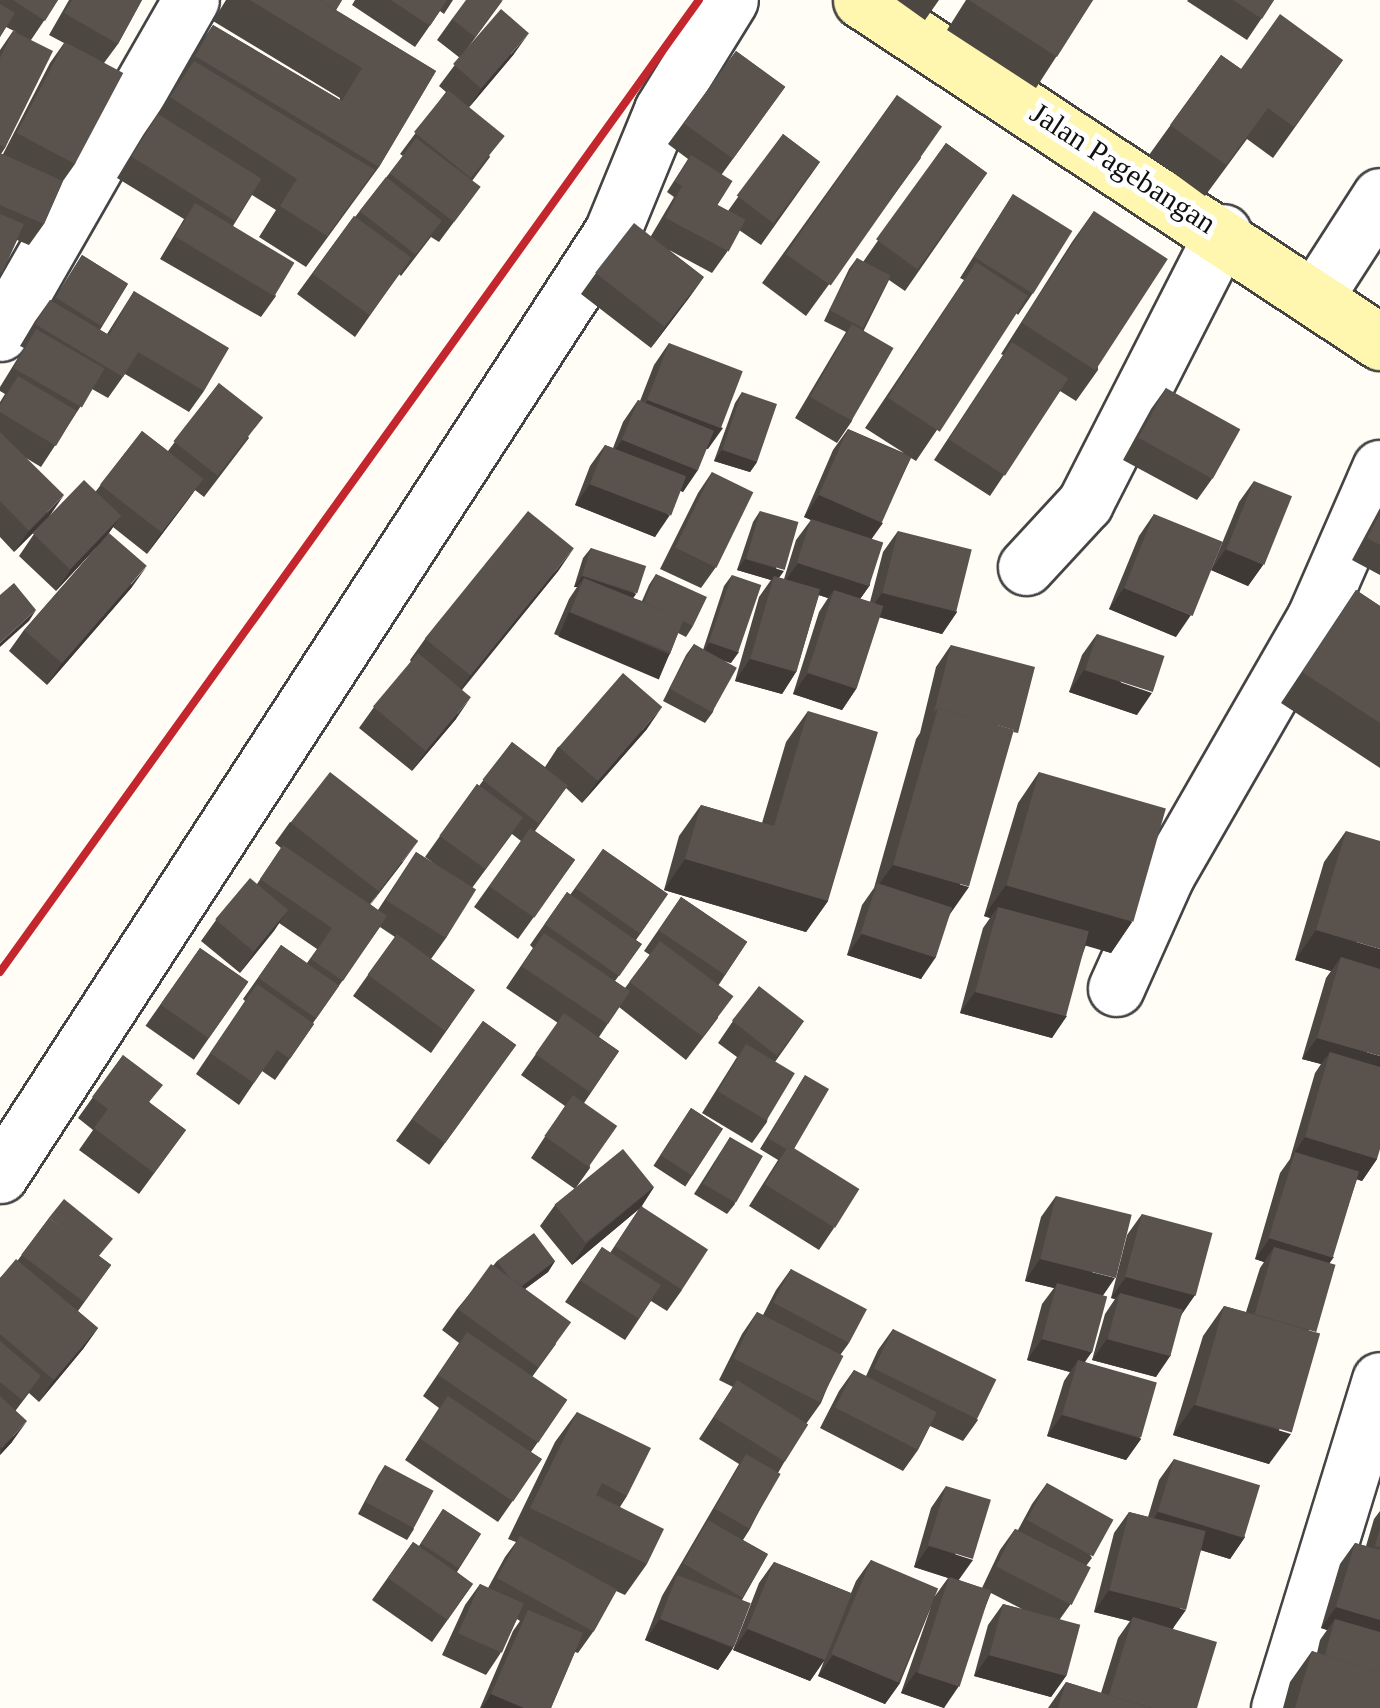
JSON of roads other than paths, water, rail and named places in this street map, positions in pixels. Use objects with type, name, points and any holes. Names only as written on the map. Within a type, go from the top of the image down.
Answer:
[{"type":"street","points":[[1,327],[192,0]]},
{"type":"street","points":[[0,1175],[612,232],[662,110],[730,0]]},
{"type":"street","name":"Jalan Pagebangan","points":[[862,0],[1222,232],[1380,342]]},
{"type":"street","points":[[1316,297],[1380,196]]},
{"type":"street","points":[[1026,568],[1084,503],[1222,232]]},
{"type":"street","points":[[1116,988],[1174,862],[1314,619],[1380,468]]},
{"type":"street","points":[[1279,1708],[1360,1510],[1380,1380]]},
{"type":"railway","points":[[0,972],[699,0]]}]
